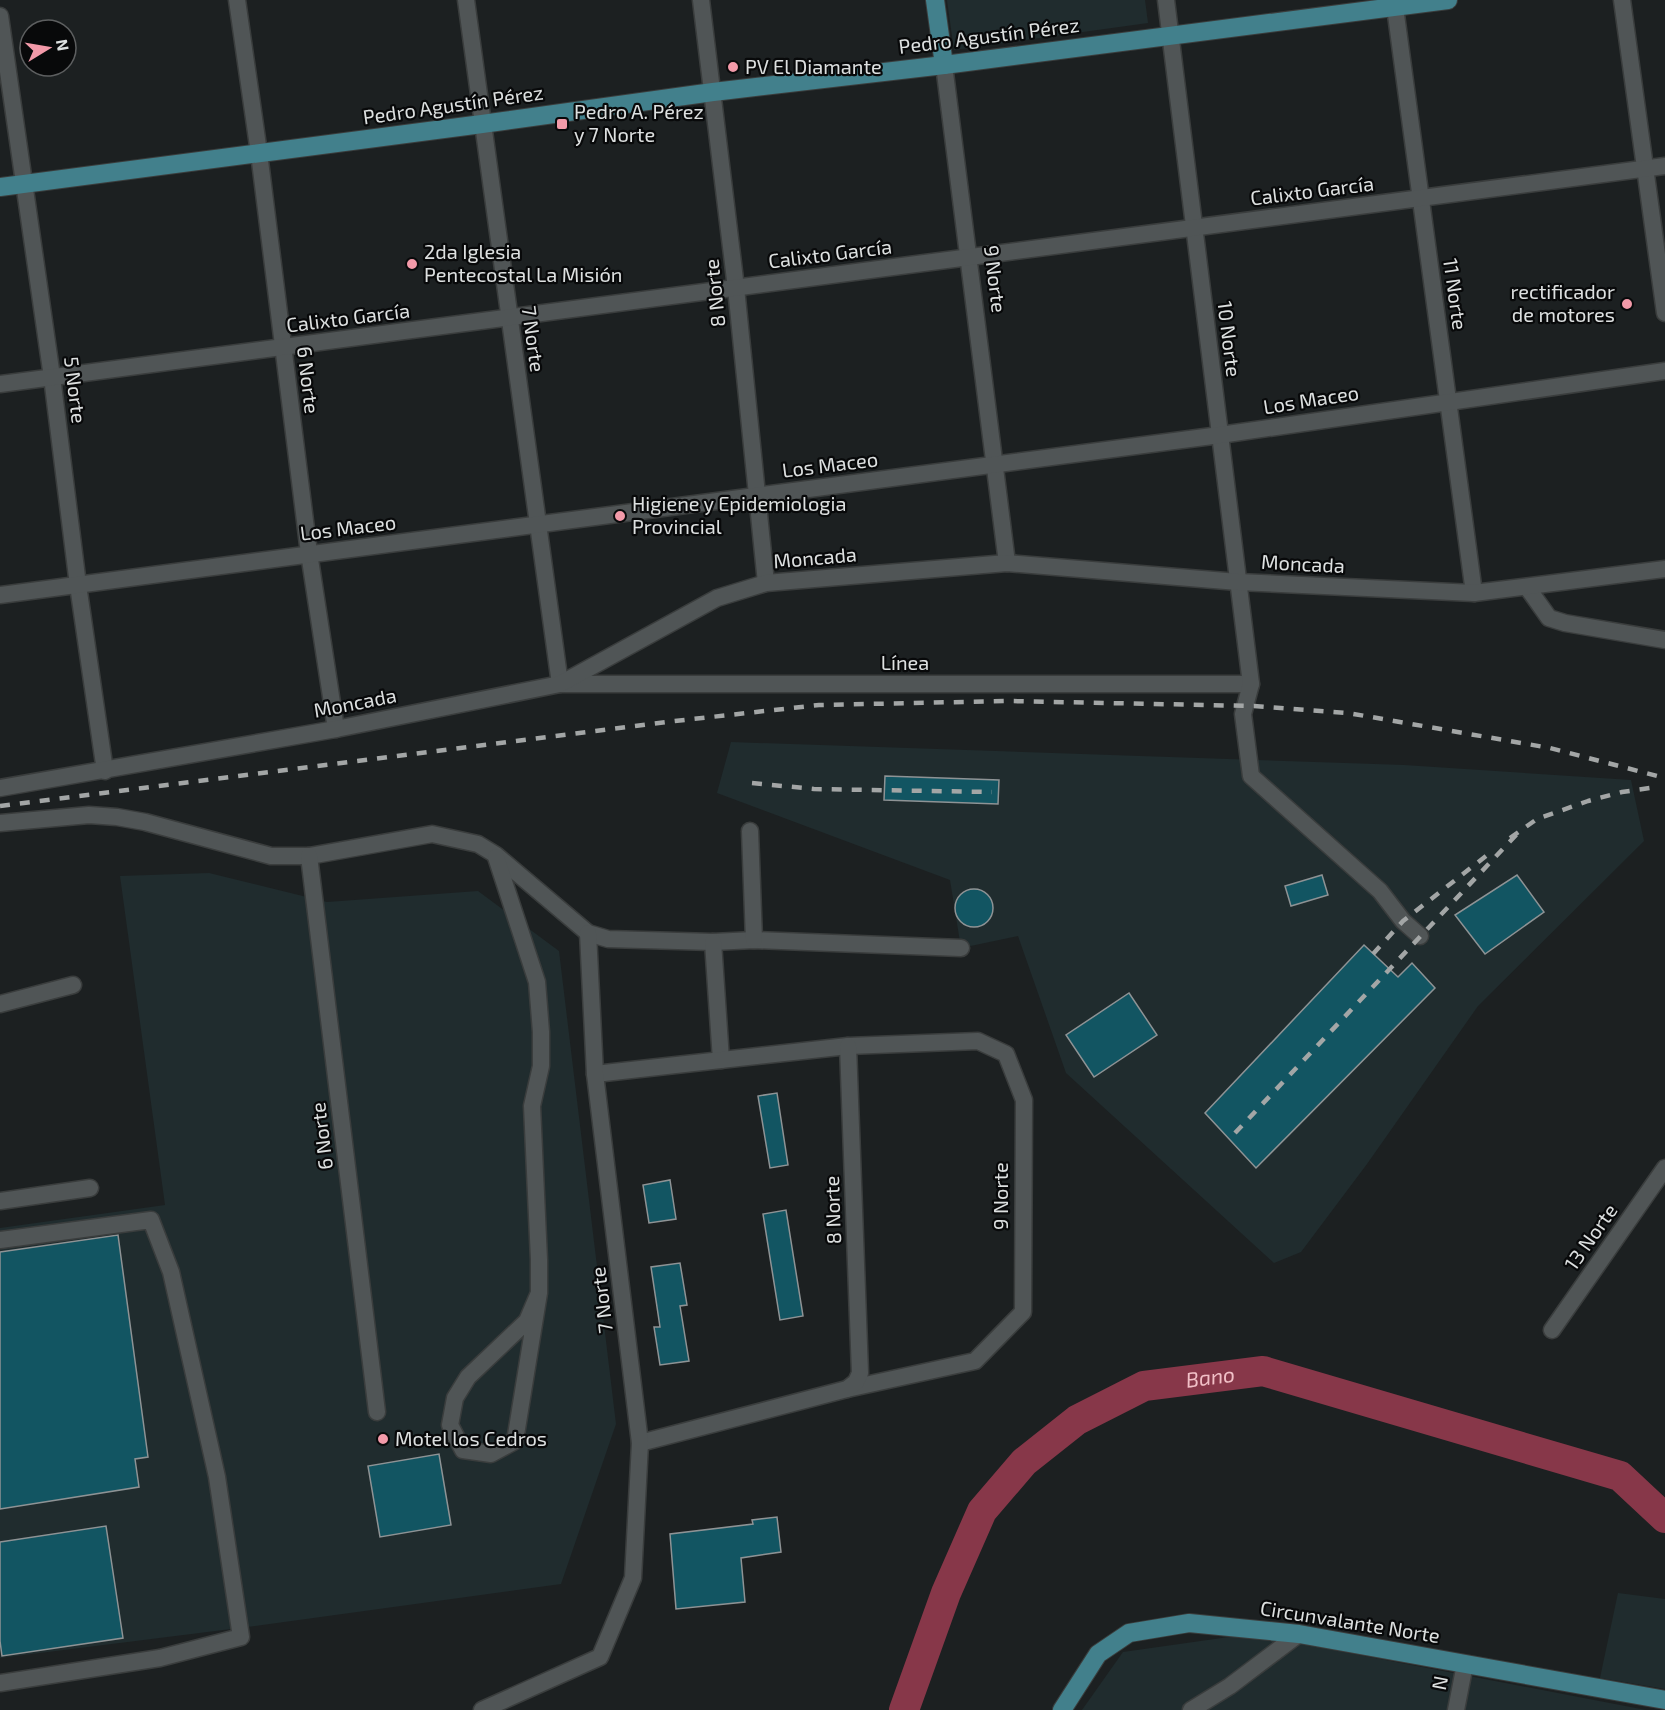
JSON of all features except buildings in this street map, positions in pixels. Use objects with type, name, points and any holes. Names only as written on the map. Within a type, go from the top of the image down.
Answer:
[{"type":"main road","name":"9 Norte","points":[[935,0],[944,65]]},
{"type":"main road","name":"Pedro Agustín Pérez","points":[[0,186],[713,92],[944,65],[1394,3],[1448,0]]},
{"type":"main road","name":"Circunvalante Norte","points":[[1062,1710],[1098,1654],[1129,1633],[1189,1623],[1299,1634],[1665,1700]]},
{"type":"street","name":"6 Norte","points":[[237,0],[259,153],[309,554],[336,729]]},
{"type":"street","name":"7 Norte","points":[[466,0],[560,684]]},
{"type":"street","name":"8 Norte","points":[[701,0],[736,288],[766,583]]},
{"type":"street","name":"10 Norte","points":[[1166,0],[1251,684]]},
{"type":"street","points":[[1622,0],[1665,314]]},
{"type":"street","name":"11 Norte","points":[[1394,3],[1474,593]]},
{"type":"street","name":"5 Norte","points":[[0,16],[105,771]]},
{"type":"street","name":"9 Norte","points":[[944,65],[1007,563]]},
{"type":"street","name":"Calixto García","points":[[0,384],[1665,166]]},
{"type":"street","name":"Los Maceo","points":[[0,595],[1220,435],[1665,370]]},
{"type":"street","name":"Moncada","points":[[0,788],[336,729],[560,684],[717,597],[766,583],[1007,563],[1238,582],[1474,593],[1665,569]]},
{"type":"street","points":[[1527,587],[1549,618],[1665,640]]},
{"type":"street","name":"Línea","points":[[560,684],[1251,684]]},
{"type":"street","points":[[1251,684],[1243,714],[1251,776],[1380,891],[1403,921],[1420,936]]},
{"type":"street","points":[[0,823],[89,815],[117,818],[145,822],[271,856],[309,856],[432,834],[478,844],[496,855],[588,933],[608,939],[713,942],[754,940],[961,948]]},
{"type":"street","points":[[750,831],[754,940]]},
{"type":"street","points":[[496,855],[537,982],[542,1032],[541,1066],[532,1106],[539,1293],[515,1441],[491,1454],[463,1450],[450,1425],[455,1398],[468,1377],[527,1321],[539,1293]]},
{"type":"street","name":"6 Norte","points":[[309,856],[377,1412]]},
{"type":"street","name":"7 Norte","points":[[482,1710],[600,1657],[633,1578],[640,1443],[595,1074],[588,933]]},
{"type":"street","points":[[713,942],[721,1060]]},
{"type":"street","points":[[0,1004],[73,985]]},
{"type":"street","name":"9 Norte","points":[[640,1443],[848,1389],[975,1361],[1023,1312],[1024,1100],[1006,1054],[978,1041],[848,1046]]},
{"type":"street","name":"8 Norte","points":[[848,1046],[860,1373],[856,1382],[848,1389]]},
{"type":"street","points":[[595,1074],[848,1046]]},
{"type":"street","name":"13 Norte","points":[[1552,1330],[1665,1168]]},
{"type":"street","points":[[0,1201],[90,1188]]},
{"type":"street","points":[[0,1240],[151,1220],[171,1272],[217,1477],[241,1637],[160,1658],[0,1683]]},
{"type":"street","points":[[1191,1710],[1230,1686],[1299,1634]]},
{"type":"street","name":"N","points":[[1456,1710],[1466,1664]]},
{"type":"shaded area","points":[[947,0],[1145,0],[1148,23],[954,50]]},
{"type":"shaded area","points":[[731,742],[1404,765],[1631,780],[1644,841],[1478,1006],[1367,1164],[1301,1252],[1274,1263],[1066,1073],[1018,936],[961,948],[950,880],[717,793]]},
{"type":"shaded area","points":[[209,873],[327,902],[478,891],[559,951],[616,1424],[561,1584],[0,1658],[0,1228],[165,1205],[120,876]]},
{"type":"shaded area","points":[[1618,1593],[1665,1599],[1665,1689],[1600,1678]]},
{"type":"shaded area","points":[[1250,1634],[1646,1710],[1082,1710],[1123,1652]]},
{"type":"waterway","name":"Bano","points":[[904,1710],[946,1593],[982,1511],[1024,1462],[1077,1420],[1144,1386],[1263,1371],[1620,1476],[1665,1518]]},
{"type":"railway","points":[[0,806],[666,722],[819,705],[1008,701],[1254,706],[1348,713],[1550,748],[1665,778]]},
{"type":"railway","points":[[752,783],[814,789],[992,792]]},
{"type":"railway","points":[[1510,838],[1537,819],[1588,801],[1622,792],[1650,788]]},
{"type":"railway","points":[[1235,1133],[1517,834]]},
{"type":"railway","points":[[1373,954],[1403,921],[1486,856]]},
{"type":"place","name":"PV El Diamante","points":[[733,67]]},
{"type":"place","name":"Pedro A. Pérez y 7 Norte","points":[[562,124]]},
{"type":"place","name":"2da Iglesia Pentecostal La Misión","points":[[412,264]]},
{"type":"place","name":"rectificador de motores","points":[[1627,304]]},
{"type":"place","name":"Higiene y Epidemiologia Provincial","points":[[620,516]]},
{"type":"place","name":"Motel los Cedros","points":[[383,1439]]}]
